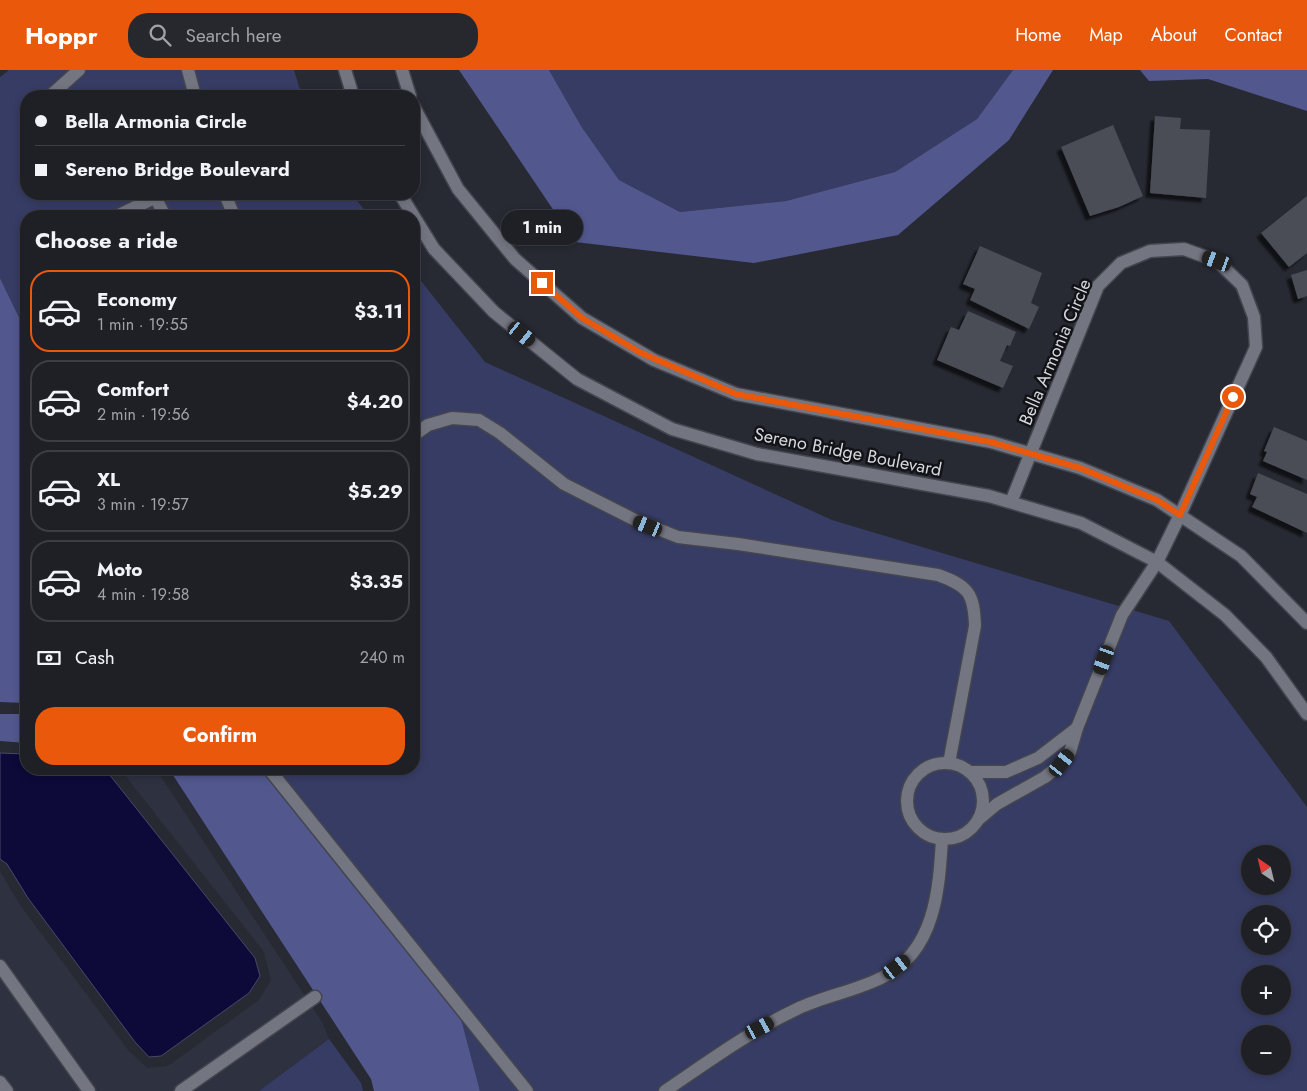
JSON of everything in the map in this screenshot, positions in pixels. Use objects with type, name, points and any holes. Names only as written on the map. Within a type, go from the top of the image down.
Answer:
[{"type":"street","points":[[56,90],[78,70]]},
{"type":"street","points":[[188,70],[193,90]]},
{"type":"street","points":[[345,70],[352,90]]},
{"type":"street","points":[[402,70],[408,90]]},
{"type":"street","name":"Sereno Bridge Boulevard","points":[[420,118],[458,188],[514,260],[582,318],[654,360],[736,394],[991,442],[1080,468],[1157,500],[1241,556],[1307,623]]},
{"type":"street","points":[[129,210],[148,200]]},
{"type":"street","name":"Sereno Bridge Boulevard","points":[[420,226],[434,249],[494,312],[577,379],[672,429],[757,454],[989,496],[1011,502],[1081,523],[1157,562],[1225,615],[1266,657],[1307,714]]},
{"type":"street","name":"Bella Armonia Circle","points":[[979,819],[997,804],[1045,777],[1062,763],[1070,752],[1077,728],[1122,615],[1157,562],[1256,347],[1254,317],[1242,285],[1217,261],[1184,249],[1150,251],[1121,263],[1098,286],[1011,502]]},
{"type":"street","points":[[420,431],[428,425],[452,418],[479,420],[500,433],[564,484],[633,520],[678,538],[738,544],[938,575],[959,582],[970,595],[974,608],[975,626],[949,763]]},
{"type":"street","points":[[971,772],[979,782],[983,793],[983,806],[979,819],[971,829],[960,836],[942,839],[923,832],[914,822],[908,810],[907,798],[910,786],[916,776],[926,768],[937,763],[949,763],[971,772],[1006,772],[1038,758],[1077,728]]},
{"type":"street","points":[[273,775],[527,1091]]},
{"type":"street","points":[[665,1091],[760,1028],[799,1008],[884,977],[911,957],[930,923],[939,888],[942,839]]},
{"type":"street","points":[[0,966],[89,1091]]},
{"type":"street","points":[[181,1091],[315,997]]},
{"type":"street","points":[[0,1082],[7,1091]]},
{"type":"shaded area","points":[[9,70],[294,70],[300,90],[20,90],[20,200],[357,200],[364,210],[20,210],[20,320],[0,278],[0,77]]},
{"type":"shaded area","points":[[459,70],[549,70],[581,126],[619,180],[680,212],[786,201],[895,172],[977,119],[1013,70],[1053,70],[1009,140],[898,235],[754,263],[575,242]]},
{"type":"shaded area","points":[[549,70],[1013,70],[977,119],[895,172],[786,201],[680,212],[619,180],[581,126]]},
{"type":"shaded area","points":[[1140,70],[1307,70],[1307,111],[1208,79],[1149,81]]},
{"type":"shaded area","points":[[0,278],[20,320],[20,703],[0,702]]},
{"type":"shaded area","points":[[420,280],[485,362],[832,520],[1169,621],[1307,807],[1307,1091],[480,1091],[459,1011],[268,775],[420,775]]},
{"type":"shaded area","points":[[0,714],[20,714],[20,743],[0,741]]},
{"type":"shaded area","points":[[0,753],[20,754],[20,775],[110,775],[255,958],[260,976],[249,993],[161,1056],[149,1057],[135,1042],[28,898],[7,864],[0,859]]},
{"type":"shaded area","points":[[125,775],[160,775],[322,1022],[329,1039],[259,1091],[0,1091],[0,871],[20,905],[128,1050],[147,1068],[168,1066],[259,1000],[271,980],[264,952]]},
{"type":"shaded area","points":[[173,775],[268,775],[459,1011],[480,1091],[374,1091],[371,1079]]},
{"type":"shaded area","points":[[329,1039],[361,1083],[363,1091],[259,1091]]},
{"type":"building","points":[[1155,116],[1181,118],[1180,129],[1210,130],[1206,198],[1150,193]]},
{"type":"building","points":[[1113,125],[1143,196],[1119,207],[1090,216],[1061,147]]},
{"type":"building","points":[[1307,196],[1307,253],[1289,267],[1261,233]]},
{"type":"building","points":[[980,246],[1042,273],[1031,303],[1039,307],[1029,329],[970,300],[975,289],[963,284]]},
{"type":"building","points":[[1307,270],[1307,296],[1298,299],[1291,275]]},
{"type":"building","points":[[968,311],[1016,332],[1010,346],[1007,345],[1000,361],[1013,366],[1003,388],[937,360],[951,327],[959,330]]},
{"type":"building","points":[[1274,427],[1307,441],[1307,480],[1263,461],[1267,452],[1264,451]]},
{"type":"building","points":[[1258,473],[1307,494],[1307,533],[1252,507],[1257,497],[1250,494]]},
{"type":"route","points":[[542,283],[582,318],[639,352],[736,394],[991,442],[1080,468],[1157,500],[1180,515],[1233,397]]}]
